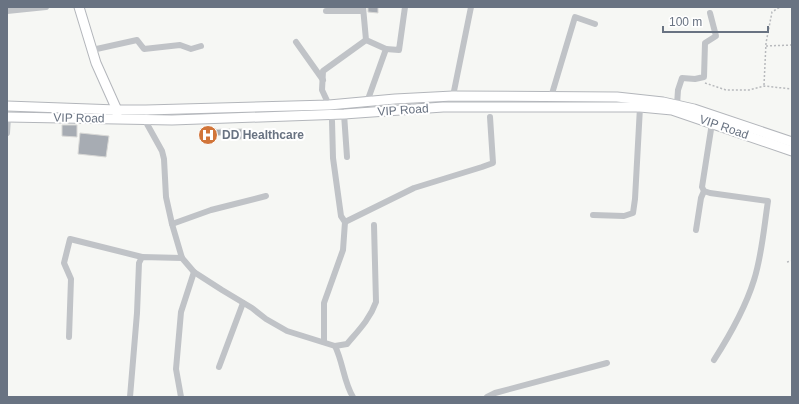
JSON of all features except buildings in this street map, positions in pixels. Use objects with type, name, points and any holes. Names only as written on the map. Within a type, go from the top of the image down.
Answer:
[{"type":"main road","points":[[79,7],[96,63],[117,114]]},
{"type":"main road","name":"VIP Road","points":[[7,117],[117,114],[146,110],[329,105],[453,96],[617,97],[663,102],[694,109],[792,151]]},
{"type":"main road","name":"VIP Road","points":[[7,106],[117,114],[147,120],[344,114],[443,107],[640,107],[672,110],[712,123],[728,124],[792,142]]},
{"type":"street","points":[[7,11],[46,7]]},
{"type":"street","points":[[366,40],[386,50],[399,50],[404,7]]},
{"type":"street","points":[[453,96],[471,7]]},
{"type":"street","points":[[326,11],[363,9],[366,40]]},
{"type":"street","points":[[677,105],[678,90],[682,78],[695,79],[704,77],[705,43],[716,36],[710,13]]},
{"type":"street","points":[[551,97],[575,17],[595,24]]},
{"type":"street","points":[[92,50],[137,40],[144,50],[180,45],[191,49],[201,46]]},
{"type":"street","points":[[329,105],[322,90],[323,71],[366,40]]},
{"type":"street","points":[[296,42],[323,80]]},
{"type":"street","points":[[367,102],[386,50]]},
{"type":"street","points":[[593,215],[624,216],[633,213],[640,107]]},
{"type":"street","points":[[146,110],[147,124],[162,151],[164,159],[166,197],[182,258],[194,272],[287,331],[335,346],[347,344],[363,326],[376,302],[374,225]]},
{"type":"street","points":[[344,114],[347,157]]},
{"type":"street","points":[[7,117],[7,133]]},
{"type":"street","points":[[345,222],[414,188],[493,163],[490,117]]},
{"type":"street","points":[[324,342],[324,303],[343,250],[345,222],[341,216],[333,158],[332,121]]},
{"type":"street","points":[[696,230],[701,198],[704,191],[702,187],[712,123]]},
{"type":"street","points":[[704,191],[768,201],[760,255],[754,281],[731,333],[714,360]]},
{"type":"street","points":[[172,224],[218,208],[266,196]]},
{"type":"street","points":[[69,337],[71,279],[64,263],[70,239],[142,257],[182,258]]},
{"type":"street","points":[[130,397],[137,313],[139,263],[142,257]]},
{"type":"street","points":[[181,397],[176,368],[181,312],[194,272]]},
{"type":"street","points":[[218,367],[243,303]]},
{"type":"street","points":[[335,346],[340,356],[349,392],[353,397]]},
{"type":"street","points":[[487,397],[495,393],[607,363]]},
{"type":"path","points":[[764,86],[766,46],[772,12],[780,7]]},
{"type":"path","points":[[766,46],[792,45]]},
{"type":"path","points":[[695,79],[726,90],[749,90],[764,86],[792,89]]},
{"type":"path","points":[[787,262],[792,261]]},
{"type":"place","name":"DD Healthcare","points":[[208,135]]}]
